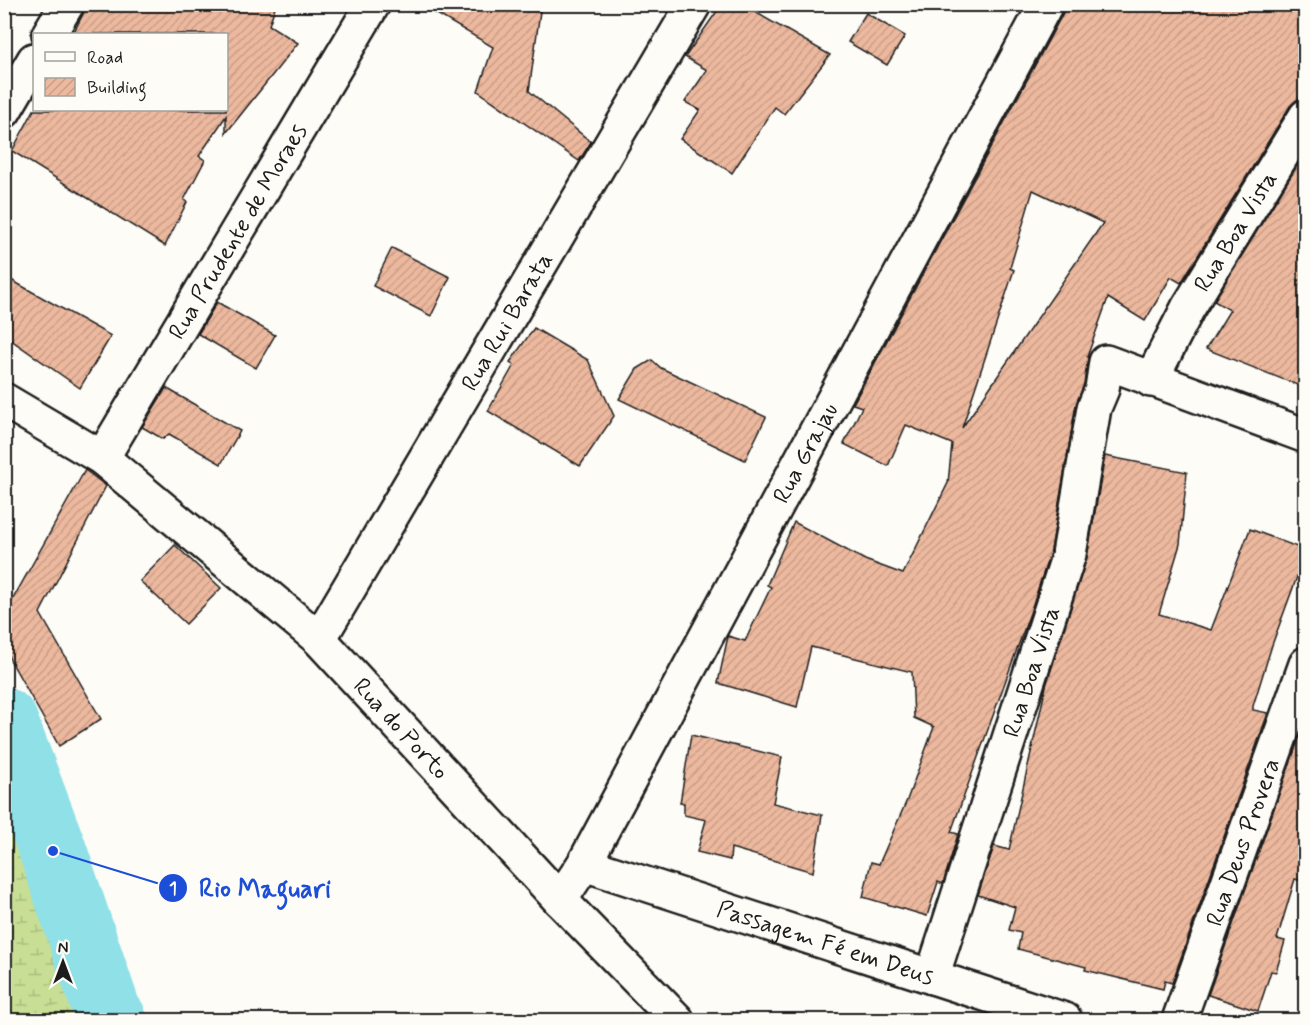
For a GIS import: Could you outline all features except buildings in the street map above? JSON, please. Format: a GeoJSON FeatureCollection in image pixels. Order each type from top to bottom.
{"type":"FeatureCollection","features":[{"type":"Feature","properties":{"kind":"street"},"geometry":{"type":"LineString","coordinates":[[51,33],[67,4]]}},
{"type":"Feature","properties":{"kind":"street","name":"Rua Prudente de Moraes"},"geometry":{"type":"LineString","coordinates":[[102,459],[373,4]]}},
{"type":"Feature","properties":{"kind":"street","name":"Rua Rui Barata"},"geometry":{"type":"LineString","coordinates":[[319,639],[694,4]]}},
{"type":"Feature","properties":{"kind":"street","name":"Rua Grajau"},"geometry":{"type":"LineString","coordinates":[[560,900],[584,864],[1047,4]]}},
{"type":"Feature","properties":{"kind":"street"},"geometry":{"type":"LineString","coordinates":[[4,111],[33,62]]}},
{"type":"Feature","properties":{"kind":"street","name":"Rua Boa Vista"},"geometry":{"type":"LineString","coordinates":[[932,977],[1069,554],[1094,408],[1102,389],[1106,362],[1151,380],[1188,308],[1305,116]]}},
{"type":"Feature","properties":{"kind":"street"},"geometry":{"type":"LineString","coordinates":[[1151,380],[1305,436]]}},
{"type":"Feature","properties":{"kind":"street","name":"Rua do Porto"},"geometry":{"type":"LineString","coordinates":[[4,400],[102,459],[319,639],[560,900],[677,1020]]}},
{"type":"Feature","properties":{"kind":"street","name":"Rua Deus Provera"},"geometry":{"type":"LineString","coordinates":[[1179,1020],[1305,664]]}},
{"type":"Feature","properties":{"kind":"street","name":"Passagem Fé em Deus"},"geometry":{"type":"LineString","coordinates":[[584,864],[1065,1020]]}},
{"type":"Feature","properties":{"kind":"green space"},"geometry":{"type":"Polygon","coordinates":[[[4,742],[56,838],[144,1020],[5,1020],[4,742]]]}},
{"type":"Feature","properties":{"kind":"waterway"},"geometry":{"type":"LineString","coordinates":[[4,722],[53,851],[108,1014],[113,1020]]}},
{"type":"Feature","properties":{"kind":"place","name":"Rio Maguari"},"geometry":{"type":"Point","coordinates":[53,851]}}]}
